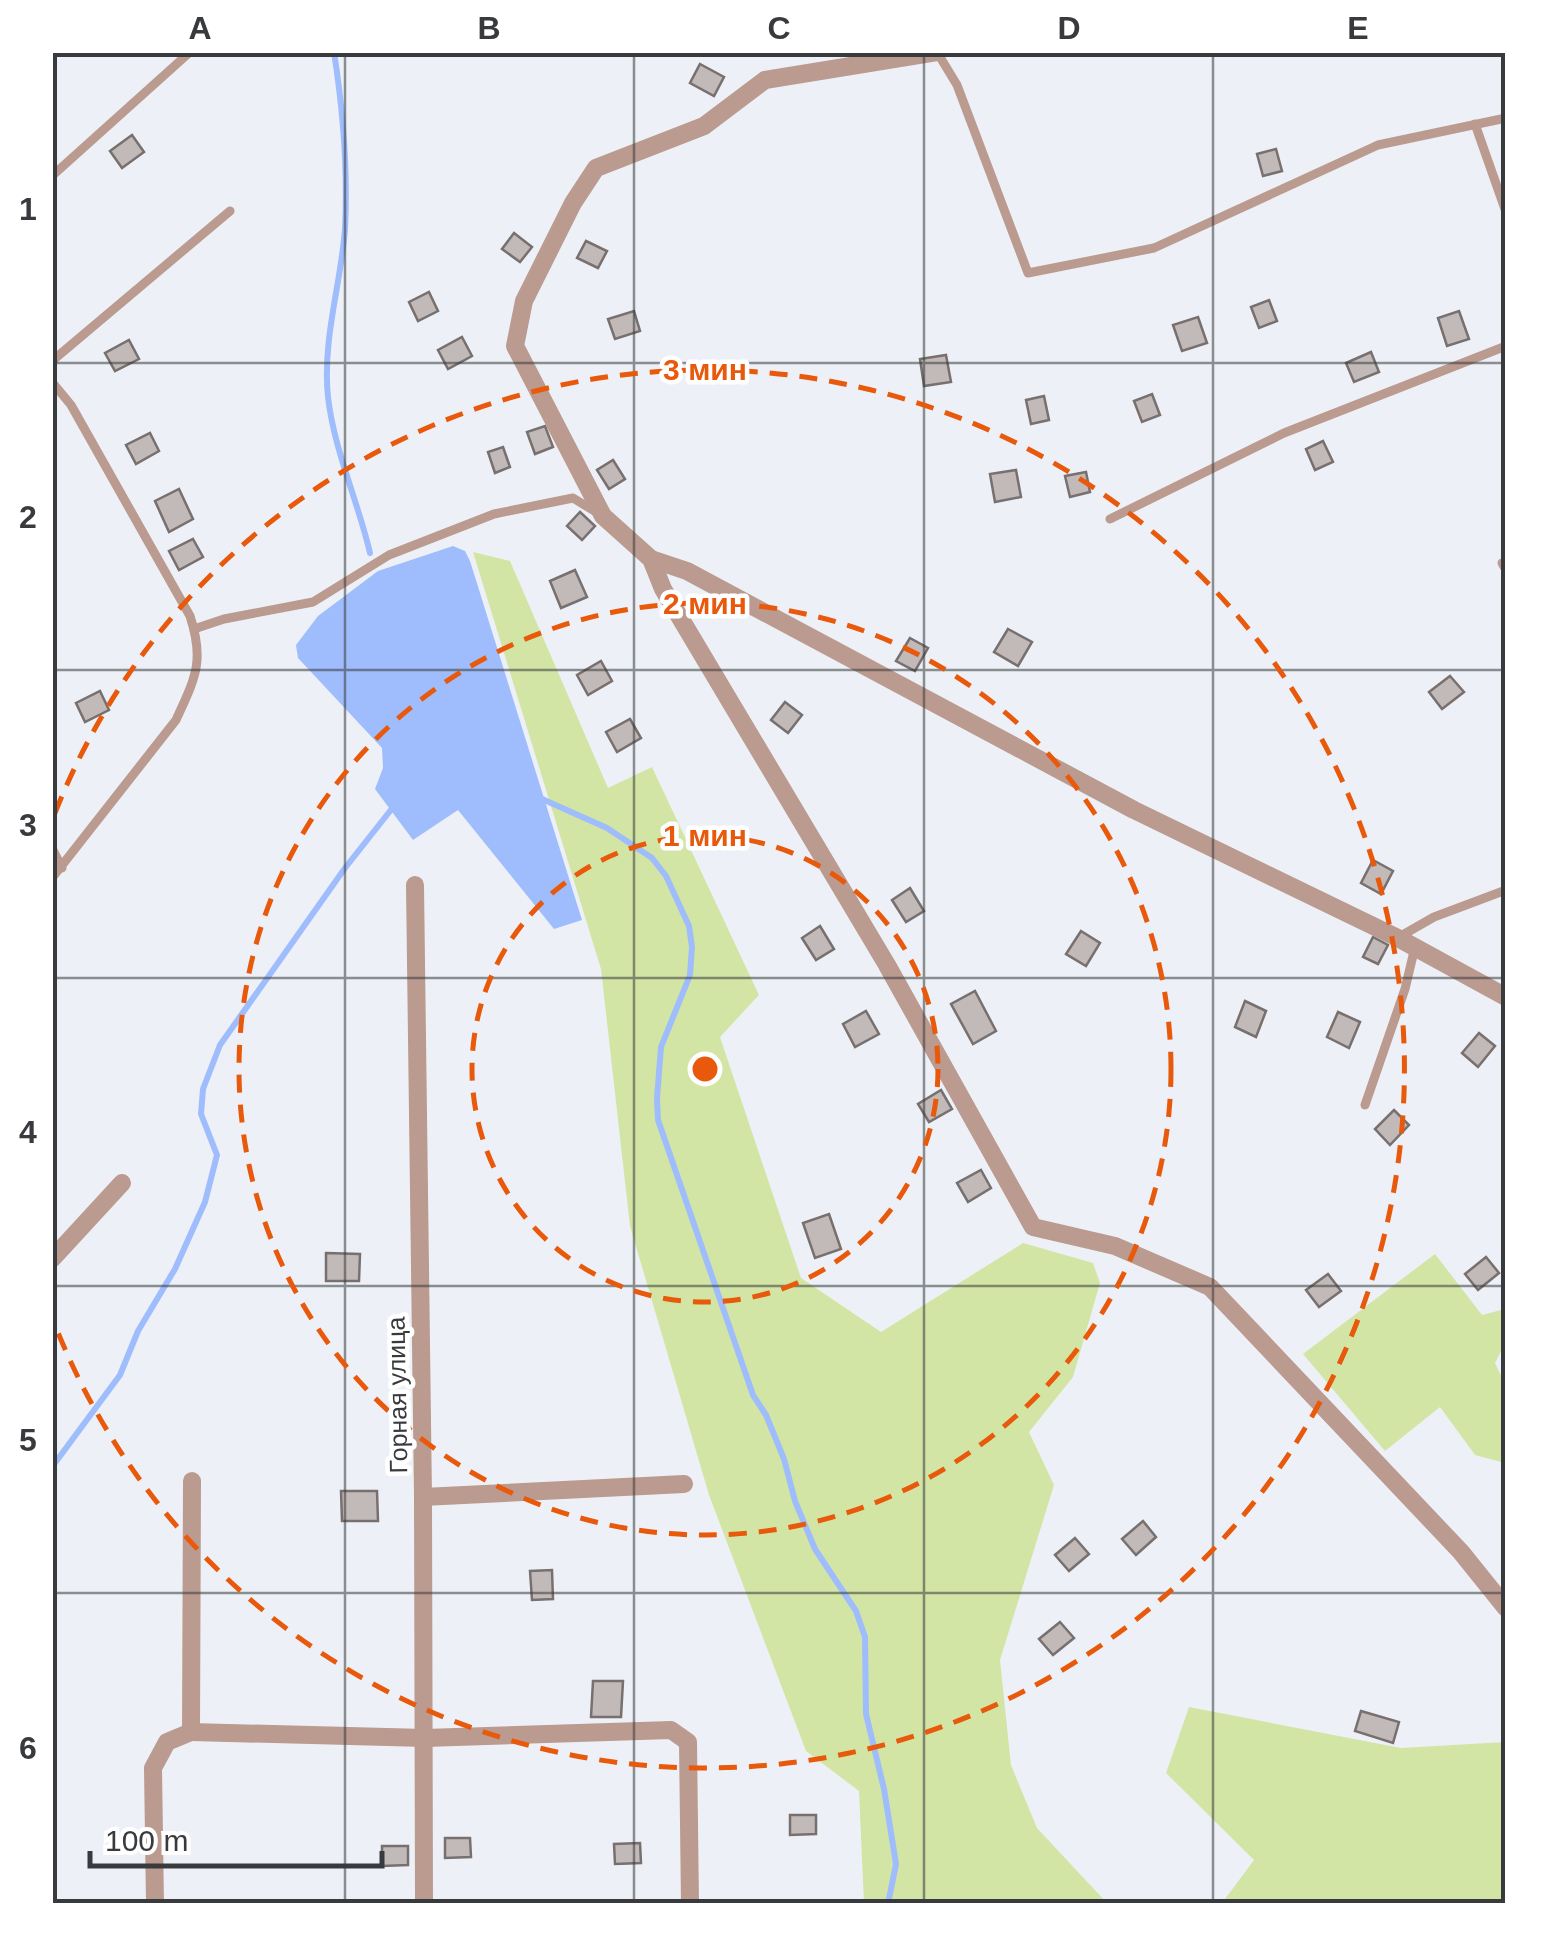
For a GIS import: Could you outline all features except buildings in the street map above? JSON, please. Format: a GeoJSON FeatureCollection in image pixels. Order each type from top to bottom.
{"type":"FeatureCollection","features":[{"type":"Feature","properties":{"kind":"street"},"geometry":{"type":"LineString","coordinates":[[937,53],[765,80],[704,126],[596,168],[572,203],[524,302],[515,346],[603,516],[651,560],[663,588],[887,965],[1033,1228],[1116,1246],[1210,1287],[1460,1552],[1506,1608]]}},
{"type":"Feature","properties":{"kind":"street"},"geometry":{"type":"LineString","coordinates":[[651,560],[687,571],[1134,810],[1406,942],[1506,997]]}},
{"type":"Feature","properties":{"kind":"street","name":"Горная улица"},"geometry":{"type":"LineString","coordinates":[[415,885],[424,1904]]}},
{"type":"Feature","properties":{"kind":"street"},"geometry":{"type":"LineString","coordinates":[[52,1259],[122,1183]]}},
{"type":"Feature","properties":{"kind":"street"},"geometry":{"type":"LineString","coordinates":[[191,1732],[192,1481]]}},
{"type":"Feature","properties":{"kind":"street"},"geometry":{"type":"LineString","coordinates":[[423,1497],[684,1484]]}},
{"type":"Feature","properties":{"kind":"street"},"geometry":{"type":"LineString","coordinates":[[155,1904],[153,1768],[166,1742],[191,1732],[425,1738],[671,1730],[688,1742],[690,1904]]}},
{"type":"Feature","properties":{"kind":"lane"},"geometry":{"type":"LineString","coordinates":[[52,176],[190,52]]}},
{"type":"Feature","properties":{"kind":"lane"},"geometry":{"type":"LineString","coordinates":[[937,53],[958,85],[1028,273],[1154,248],[1378,145],[1506,118]]}},
{"type":"Feature","properties":{"kind":"lane"},"geometry":{"type":"LineString","coordinates":[[1474,124],[1506,212]]}},
{"type":"Feature","properties":{"kind":"lane"},"geometry":{"type":"LineString","coordinates":[[52,361],[230,212]]}},
{"type":"Feature","properties":{"kind":"lane"},"geometry":{"type":"LineString","coordinates":[[1110,519],[1284,433],[1506,346]]}},
{"type":"Feature","properties":{"kind":"lane"},"geometry":{"type":"LineString","coordinates":[[52,382],[71,405],[194,629],[200,654],[176,720],[52,878]]}},
{"type":"Feature","properties":{"kind":"lane"},"geometry":{"type":"LineString","coordinates":[[194,629],[224,619],[313,602],[389,555],[494,514],[573,498],[603,516]]}},
{"type":"Feature","properties":{"kind":"lane"},"geometry":{"type":"LineString","coordinates":[[52,848],[62,868]]}},
{"type":"Feature","properties":{"kind":"lane"},"geometry":{"type":"LineString","coordinates":[[1365,1104],[1405,989],[1406,942],[1434,917],[1506,890]]}},
{"type":"Feature","properties":{"kind":"green space"},"geometry":{"type":"Polygon","coordinates":[[[473,552],[510,561],[608,788],[652,767],[759,995],[720,1037],[801,1278],[881,1332],[1023,1243],[1093,1263],[1100,1283],[1073,1377],[1029,1432],[1054,1485],[1000,1660],[1011,1765],[1037,1828],[1107,1903],[864,1903],[859,1791],[806,1751],[709,1495],[630,1226],[601,969],[473,552]]]}},
{"type":"Feature","properties":{"kind":"green space"},"geometry":{"type":"Polygon","coordinates":[[[1435,1254],[1482,1315],[1505,1309],[1505,1343],[1495,1363],[1505,1384],[1505,1463],[1475,1455],[1440,1407],[1385,1451],[1303,1354],[1435,1254]]]}},
{"type":"Feature","properties":{"kind":"green space"},"geometry":{"type":"Polygon","coordinates":[[[1189,1707],[1401,1748],[1505,1742],[1505,1903],[1222,1903],[1254,1860],[1166,1773],[1189,1707]]]}},
{"type":"Feature","properties":{"kind":"water"},"geometry":{"type":"Polygon","coordinates":[[[453,546],[465,551],[470,561],[582,920],[554,929],[458,810],[413,840],[375,789],[383,768],[382,748],[298,658],[296,645],[318,616],[378,571],[453,546]]]}},
{"type":"Feature","properties":{"kind":"waterway"},"geometry":{"type":"LineString","coordinates":[[334,52],[344,140],[346,207],[328,354],[328,397],[335,436],[370,553]]}},
{"type":"Feature","properties":{"kind":"waterway"},"geometry":{"type":"LineString","coordinates":[[542,799],[607,828],[652,858],[666,876],[689,926],[690,975],[661,1047],[658,1120],[753,1395],[784,1459],[795,1501],[815,1549],[856,1611],[865,1637],[866,1714],[896,1864],[888,1904]]}},
{"type":"Feature","properties":{"kind":"waterway"},"geometry":{"type":"LineString","coordinates":[[52,1467],[120,1375],[138,1331],[175,1269],[205,1202],[217,1155],[201,1114],[203,1089],[220,1045],[345,868],[394,806]]}}]}
